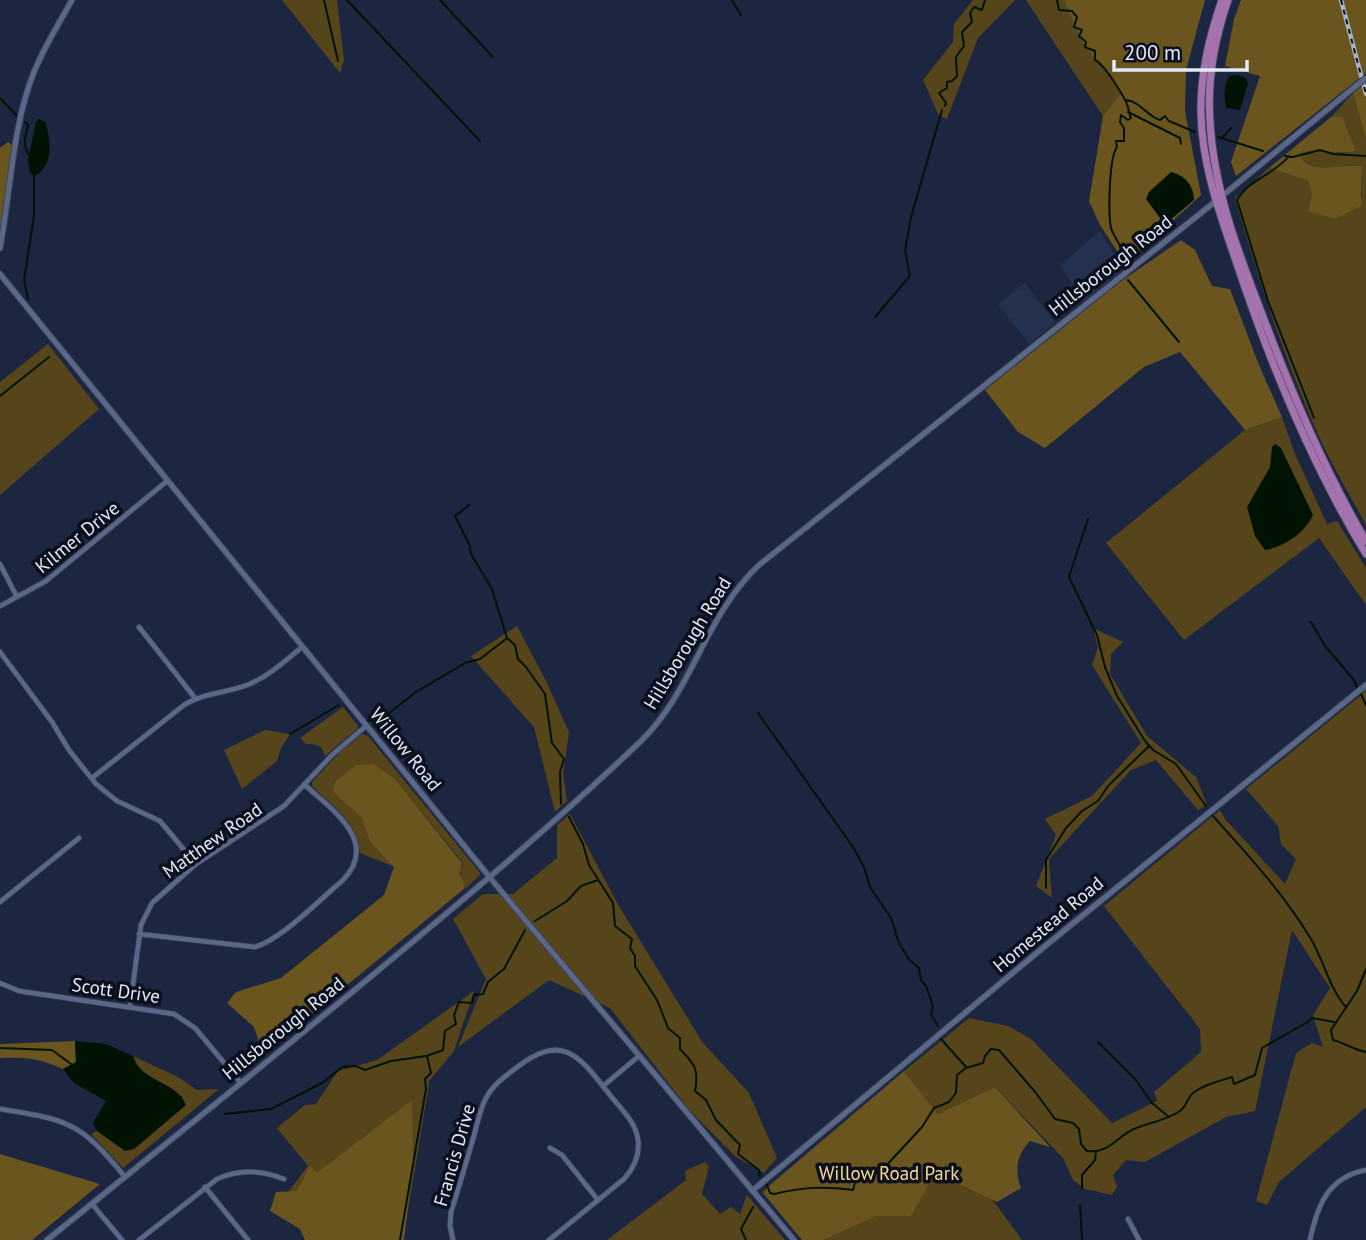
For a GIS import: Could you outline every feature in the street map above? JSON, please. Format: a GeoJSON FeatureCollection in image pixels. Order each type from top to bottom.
{"type":"FeatureCollection","features":[{"type":"Feature","properties":{"kind":"highway"},"geometry":{"type":"LineString","coordinates":[[1222,0],[1206,53],[1201,101],[1203,142],[1278,377],[1328,487],[1366,554]]}},
{"type":"Feature","properties":{"kind":"highway"},"geometry":{"type":"LineString","coordinates":[[1228,0],[1217,36],[1210,96],[1212,146],[1219,199],[1291,388],[1332,479],[1366,541]]}},
{"type":"Feature","properties":{"kind":"street"},"geometry":{"type":"LineString","coordinates":[[0,248],[16,142],[30,83],[72,0]]}},
{"type":"Feature","properties":{"kind":"street","name":"Hillsborough Road"},"geometry":{"type":"LineString","coordinates":[[47,1240],[491,877],[652,729],[675,696],[724,605],[750,574],[1366,78]]}},
{"type":"Feature","properties":{"kind":"street","name":"Willow Road"},"geometry":{"type":"LineString","coordinates":[[0,274],[366,726],[794,1240]]}},
{"type":"Feature","properties":{"kind":"street","name":"Kilmer Drive"},"geometry":{"type":"LineString","coordinates":[[0,607],[38,586],[75,559],[167,481]]}},
{"type":"Feature","properties":{"kind":"street"},"geometry":{"type":"LineString","coordinates":[[0,564],[18,597]]}},
{"type":"Feature","properties":{"kind":"street"},"geometry":{"type":"LineString","coordinates":[[139,627],[195,698]]}},
{"type":"Feature","properties":{"kind":"street"},"geometry":{"type":"LineString","coordinates":[[92,778],[195,698],[247,685],[277,667],[302,647]]}},
{"type":"Feature","properties":{"kind":"street"},"geometry":{"type":"LineString","coordinates":[[0,652],[92,778],[117,801],[160,821],[196,864]]}},
{"type":"Feature","properties":{"kind":"street","name":"Homestead Road"},"geometry":{"type":"LineString","coordinates":[[752,1191],[1039,951],[1366,685]]}},
{"type":"Feature","properties":{"kind":"street","name":"Matthew Road"},"geometry":{"type":"LineString","coordinates":[[130,1006],[139,934],[143,918],[152,903],[196,864],[267,819],[305,785],[332,755],[366,726]]}},
{"type":"Feature","properties":{"kind":"street"},"geometry":{"type":"LineString","coordinates":[[139,934],[255,947],[263,945],[279,935],[342,881],[355,858],[356,844],[352,831],[305,785]]}},
{"type":"Feature","properties":{"kind":"street"},"geometry":{"type":"LineString","coordinates":[[0,902],[79,838]]}},
{"type":"Feature","properties":{"kind":"street","name":"Scott Drive"},"geometry":{"type":"LineString","coordinates":[[0,983],[19,991],[168,1012],[195,1028],[241,1083]]}},
{"type":"Feature","properties":{"kind":"street","name":"Francis Drive"},"geometry":{"type":"LineString","coordinates":[[453,1240],[450,1226],[452,1212],[485,1100],[501,1080],[537,1053],[557,1049],[576,1057],[603,1086],[633,1125],[638,1136],[639,1149],[629,1174],[549,1240]]}},
{"type":"Feature","properties":{"kind":"street"},"geometry":{"type":"LineString","coordinates":[[603,1086],[639,1056]]}},
{"type":"Feature","properties":{"kind":"street"},"geometry":{"type":"LineString","coordinates":[[0,1109],[49,1118],[79,1129],[92,1139],[125,1177]]}},
{"type":"Feature","properties":{"kind":"street"},"geometry":{"type":"LineString","coordinates":[[550,1148],[562,1155],[598,1200]]}},
{"type":"Feature","properties":{"kind":"street"},"geometry":{"type":"LineString","coordinates":[[1310,1240],[1317,1209],[1326,1193],[1344,1177],[1366,1170]]}},
{"type":"Feature","properties":{"kind":"street"},"geometry":{"type":"LineString","coordinates":[[139,1240],[218,1179],[240,1172],[266,1173],[284,1180]]}},
{"type":"Feature","properties":{"kind":"street"},"geometry":{"type":"LineString","coordinates":[[205,1187],[248,1240]]}},
{"type":"Feature","properties":{"kind":"street"},"geometry":{"type":"LineString","coordinates":[[92,1204],[122,1240]]}},
{"type":"Feature","properties":{"kind":"street"},"geometry":{"type":"LineString","coordinates":[[1128,1219],[1139,1240]]}},
{"type":"Feature","properties":{"kind":"shaded area"},"geometry":{"type":"Polygon","coordinates":[[[1229,76],[1246,78],[1248,84],[1240,110],[1226,108],[1225,100],[1229,76]]]}},
{"type":"Feature","properties":{"kind":"shaded area"},"geometry":{"type":"Polygon","coordinates":[[[39,119],[45,122],[49,136],[49,152],[45,165],[35,176],[30,173],[28,160],[36,122],[39,119]]]}},
{"type":"Feature","properties":{"kind":"shaded area"},"geometry":{"type":"Polygon","coordinates":[[[1171,172],[1188,182],[1194,200],[1169,221],[1160,218],[1146,199],[1149,192],[1171,172]]]}},
{"type":"Feature","properties":{"kind":"shaded area"},"geometry":{"type":"Polygon","coordinates":[[[1100,231],[1123,269],[1084,302],[1060,265],[1100,231]]]}},
{"type":"Feature","properties":{"kind":"shaded area"},"geometry":{"type":"Polygon","coordinates":[[[1025,283],[1055,323],[1029,344],[998,304],[1025,283]]]}},
{"type":"Feature","properties":{"kind":"shaded area"},"geometry":{"type":"Polygon","coordinates":[[[1275,444],[1281,448],[1313,515],[1305,528],[1293,538],[1265,550],[1255,536],[1247,507],[1270,467],[1272,447],[1275,444]]]}},
{"type":"Feature","properties":{"kind":"shaded area"},"geometry":{"type":"Polygon","coordinates":[[[75,1041],[106,1044],[133,1056],[143,1071],[175,1091],[186,1105],[134,1149],[125,1151],[97,1131],[93,1123],[106,1101],[74,1083],[63,1069],[76,1062],[75,1041]]]}},
{"type":"Feature","properties":{"kind":"green space"},"geometry":{"type":"Polygon","coordinates":[[[282,0],[337,0],[344,60],[340,73],[282,0]]]}},
{"type":"Feature","properties":{"kind":"green space"},"geometry":{"type":"Polygon","coordinates":[[[973,0],[1015,0],[978,38],[947,119],[939,116],[923,80],[953,42],[954,24],[973,0]]]}},
{"type":"Feature","properties":{"kind":"green space"},"geometry":{"type":"Polygon","coordinates":[[[1026,0],[1064,0],[1081,41],[1121,93],[1103,116],[1026,0]]]}},
{"type":"Feature","properties":{"kind":"green space"},"geometry":{"type":"Polygon","coordinates":[[[1064,0],[1205,0],[1186,70],[1185,111],[1201,195],[1121,268],[1119,254],[1100,225],[1089,201],[1103,116],[1121,93],[1081,41],[1064,0]]]}},
{"type":"Feature","properties":{"kind":"green space"},"geometry":{"type":"Polygon","coordinates":[[[1241,0],[1366,0],[1366,73],[1236,176],[1231,162],[1260,76],[1225,66],[1234,19],[1241,0]]]}},
{"type":"Feature","properties":{"kind":"green space"},"geometry":{"type":"Polygon","coordinates":[[[1366,83],[1366,140],[1353,93],[1366,83]]]}},
{"type":"Feature","properties":{"kind":"green space"},"geometry":{"type":"Polygon","coordinates":[[[1353,93],[1366,140],[1366,525],[1323,445],[1297,385],[1235,198],[1269,168],[1308,181],[1312,194],[1308,210],[1335,219],[1362,197],[1362,166],[1313,166],[1299,156],[1299,152],[1319,148],[1342,154],[1356,151],[1337,116],[1331,117],[1353,93]]]}},
{"type":"Feature","properties":{"kind":"green space"},"geometry":{"type":"Polygon","coordinates":[[[1331,117],[1342,117],[1356,151],[1314,150],[1299,153],[1303,160],[1317,167],[1362,166],[1361,206],[1335,219],[1308,211],[1312,194],[1308,181],[1269,168],[1331,117]]]}},
{"type":"Feature","properties":{"kind":"green space"},"geometry":{"type":"Polygon","coordinates":[[[8,142],[13,146],[0,234],[0,148],[8,142]]]}},
{"type":"Feature","properties":{"kind":"green space"},"geometry":{"type":"Polygon","coordinates":[[[1181,240],[1195,250],[1212,286],[1230,289],[1282,417],[1245,430],[1180,352],[1144,367],[1045,448],[1018,432],[985,390],[1120,282],[1181,240]]]}},
{"type":"Feature","properties":{"kind":"green space"},"geometry":{"type":"Polygon","coordinates":[[[48,344],[99,409],[0,495],[0,382],[48,344]]]}},
{"type":"Feature","properties":{"kind":"green space"},"geometry":{"type":"Polygon","coordinates":[[[1282,417],[1295,454],[1327,524],[1337,521],[1366,568],[1366,605],[1319,538],[1184,640],[1106,543],[1245,430],[1282,417]]]}},
{"type":"Feature","properties":{"kind":"green space"},"geometry":{"type":"Polygon","coordinates":[[[517,626],[569,732],[563,774],[567,801],[555,812],[534,727],[471,656],[517,626]]]}},
{"type":"Feature","properties":{"kind":"green space"},"geometry":{"type":"Polygon","coordinates":[[[1093,628],[1123,642],[1111,654],[1110,674],[1147,736],[1196,777],[1207,805],[1198,810],[1156,760],[1131,770],[1049,859],[1052,898],[1036,886],[1056,835],[1045,819],[1092,796],[1141,743],[1092,665],[1098,647],[1093,628]]]}},
{"type":"Feature","properties":{"kind":"green space"},"geometry":{"type":"Polygon","coordinates":[[[1366,689],[1366,1107],[1279,1182],[1267,1205],[1256,1201],[1296,1053],[1312,1043],[1323,1047],[1313,1015],[1330,988],[1292,930],[1255,1111],[1226,1117],[1145,1162],[1126,1160],[1113,1175],[1117,1187],[1112,1195],[1085,1189],[1073,1180],[1063,1158],[995,1087],[938,1114],[904,1071],[969,1018],[1008,1026],[1031,1039],[1112,1123],[1157,1101],[1154,1092],[1201,1052],[1200,1029],[1104,906],[1220,810],[1225,819],[1285,884],[1296,859],[1281,844],[1278,826],[1246,789],[1366,689]]]}},
{"type":"Feature","properties":{"kind":"green space"},"geometry":{"type":"Polygon","coordinates":[[[343,707],[358,726],[357,729],[325,756],[319,746],[306,744],[300,738],[343,707]]]}},
{"type":"Feature","properties":{"kind":"green space"},"geometry":{"type":"Polygon","coordinates":[[[265,730],[290,734],[277,761],[242,789],[224,750],[265,730]]]}},
{"type":"Feature","properties":{"kind":"green space"},"geometry":{"type":"Polygon","coordinates":[[[362,734],[368,736],[481,874],[466,888],[461,876],[463,863],[396,780],[333,791],[361,817],[370,842],[395,867],[360,853],[349,823],[312,786],[312,782],[339,753],[362,734]]]}},
{"type":"Feature","properties":{"kind":"green space"},"geometry":{"type":"Polygon","coordinates":[[[374,764],[396,780],[462,863],[460,874],[465,888],[245,1069],[260,1045],[254,1027],[227,1003],[236,992],[281,978],[384,895],[394,867],[370,842],[361,817],[333,792],[335,782],[356,765],[374,764]]]}},
{"type":"Feature","properties":{"kind":"green space"},"geometry":{"type":"Polygon","coordinates":[[[570,814],[620,908],[703,1043],[749,1093],[777,1158],[764,1173],[736,1157],[690,1111],[610,1008],[549,980],[458,1047],[486,979],[453,919],[483,894],[513,894],[557,858],[557,825],[570,814]]]}},
{"type":"Feature","properties":{"kind":"green space"},"geometry":{"type":"Polygon","coordinates":[[[474,991],[454,1051],[428,1082],[403,1240],[305,1240],[300,1229],[276,1208],[308,1166],[277,1128],[305,1105],[316,1104],[338,1071],[377,1060],[474,991]]]}},
{"type":"Feature","properties":{"kind":"green space"},"geometry":{"type":"Polygon","coordinates":[[[75,1041],[76,1062],[63,1069],[32,1059],[0,1058],[0,1044],[75,1041]]]}},
{"type":"Feature","properties":{"kind":"green space"},"geometry":{"type":"Polygon","coordinates":[[[133,1056],[178,1077],[197,1090],[219,1089],[123,1168],[91,1134],[97,1131],[125,1150],[183,1097],[139,1070],[133,1056]]]}},
{"type":"Feature","properties":{"kind":"green space","name":"Willow Road Park"},"geometry":{"type":"Polygon","coordinates":[[[904,1071],[938,1114],[995,1087],[1050,1147],[1030,1141],[1018,1163],[1021,1188],[997,1202],[953,1181],[946,1164],[930,1182],[911,1216],[876,1216],[823,1240],[802,1240],[764,1194],[770,1185],[904,1071]]]}},
{"type":"Feature","properties":{"kind":"green space","name":"Willow Road Park"},"geometry":{"type":"Polygon","coordinates":[[[901,1075],[1022,1240],[803,1240],[762,1192],[901,1075]]]}},
{"type":"Feature","properties":{"kind":"green space"},"geometry":{"type":"Polygon","coordinates":[[[412,1100],[413,1161],[404,1240],[305,1240],[300,1229],[270,1211],[276,1192],[297,1191],[310,1166],[317,1173],[412,1100]]]}},
{"type":"Feature","properties":{"kind":"green space"},"geometry":{"type":"Polygon","coordinates":[[[0,1154],[100,1184],[32,1240],[0,1240],[0,1154]]]}},
{"type":"Feature","properties":{"kind":"green space"},"geometry":{"type":"Polygon","coordinates":[[[705,1162],[709,1167],[702,1194],[720,1214],[731,1207],[740,1214],[747,1195],[785,1240],[607,1240],[686,1180],[685,1171],[705,1162]]]}},
{"type":"Feature","properties":{"kind":"waterway"},"geometry":{"type":"LineString","coordinates":[[324,0],[338,61]]}},
{"type":"Feature","properties":{"kind":"waterway"},"geometry":{"type":"LineString","coordinates":[[347,0],[480,141]]}},
{"type":"Feature","properties":{"kind":"waterway"},"geometry":{"type":"LineString","coordinates":[[440,0],[493,57]]}},
{"type":"Feature","properties":{"kind":"waterway"},"geometry":{"type":"LineString","coordinates":[[732,0],[741,15]]}},
{"type":"Feature","properties":{"kind":"waterway"},"geometry":{"type":"LineString","coordinates":[[945,106],[946,103],[939,93],[947,88],[947,82],[957,76],[956,57],[964,46],[962,32],[972,22],[970,13],[974,7],[982,10],[985,0]]}},
{"type":"Feature","properties":{"kind":"waterway"},"geometry":{"type":"LineString","coordinates":[[1057,0],[1059,10],[1072,11],[1077,17],[1074,27],[1082,30],[1079,36],[1086,42],[1085,47],[1095,51],[1095,60],[1119,89],[1131,118],[1128,120],[1121,115],[1124,141],[1116,141],[1109,199],[1111,228],[1127,257]]}},
{"type":"Feature","properties":{"kind":"waterway"},"geometry":{"type":"LineString","coordinates":[[0,98],[18,117]]}},
{"type":"Feature","properties":{"kind":"waterway"},"geometry":{"type":"LineString","coordinates":[[1125,100],[1135,103],[1155,118],[1160,120],[1165,116],[1169,121],[1195,132]]}},
{"type":"Feature","properties":{"kind":"waterway"},"geometry":{"type":"LineString","coordinates":[[875,317],[910,276],[905,250],[911,217],[942,110]]}},
{"type":"Feature","properties":{"kind":"waterway"},"geometry":{"type":"LineString","coordinates":[[1128,112],[1180,138],[1181,144]]}},
{"type":"Feature","properties":{"kind":"waterway"},"geometry":{"type":"LineString","coordinates":[[25,122],[28,125],[25,145],[30,157]]}},
{"type":"Feature","properties":{"kind":"waterway"},"geometry":{"type":"LineString","coordinates":[[1223,137],[1231,128]]}},
{"type":"Feature","properties":{"kind":"waterway"},"geometry":{"type":"LineString","coordinates":[[1218,137],[1263,151]]}},
{"type":"Feature","properties":{"kind":"waterway"},"geometry":{"type":"LineString","coordinates":[[1285,156],[1293,157],[1320,150],[1333,154],[1366,156]]}},
{"type":"Feature","properties":{"kind":"waterway"},"geometry":{"type":"LineString","coordinates":[[1289,156],[1277,168],[1248,187],[1237,200],[1268,301],[1314,418]]}},
{"type":"Feature","properties":{"kind":"waterway"},"geometry":{"type":"LineString","coordinates":[[28,299],[24,280],[34,216],[34,176]]}},
{"type":"Feature","properties":{"kind":"waterway"},"geometry":{"type":"LineString","coordinates":[[1128,280],[1179,342]]}},
{"type":"Feature","properties":{"kind":"waterway"},"geometry":{"type":"LineString","coordinates":[[0,396],[49,357]]}},
{"type":"Feature","properties":{"kind":"waterway"},"geometry":{"type":"LineString","coordinates":[[469,505],[455,516],[470,546],[471,554],[492,589],[507,638],[515,645],[518,659],[545,694],[552,743],[564,759],[560,772],[561,804]]}},
{"type":"Feature","properties":{"kind":"waterway"},"geometry":{"type":"LineString","coordinates":[[1088,519],[1069,577],[1097,635],[1105,667],[1117,696],[1145,741],[1153,750],[1176,764],[1206,806]]}},
{"type":"Feature","properties":{"kind":"waterway"},"geometry":{"type":"LineString","coordinates":[[1311,622],[1325,646],[1357,687]]}},
{"type":"Feature","properties":{"kind":"waterway"},"geometry":{"type":"LineString","coordinates":[[367,721],[384,717],[416,692],[465,663],[480,659],[506,639]]}},
{"type":"Feature","properties":{"kind":"waterway"},"geometry":{"type":"LineString","coordinates":[[1361,694],[1366,705]]}},
{"type":"Feature","properties":{"kind":"waterway"},"geometry":{"type":"LineString","coordinates":[[290,734],[339,705]]}},
{"type":"Feature","properties":{"kind":"waterway"},"geometry":{"type":"LineString","coordinates":[[758,713],[853,847],[864,867],[870,887],[891,918],[899,943],[909,959],[919,968],[921,980],[933,1006],[931,1014],[938,1026]]}},
{"type":"Feature","properties":{"kind":"waterway"},"geometry":{"type":"LineString","coordinates":[[1046,888],[1046,860],[1066,828],[1082,811],[1098,801],[1108,786],[1149,746]]}},
{"type":"Feature","properties":{"kind":"waterway"},"geometry":{"type":"LineString","coordinates":[[1213,816],[1289,906],[1316,947],[1335,991],[1345,1006]]}},
{"type":"Feature","properties":{"kind":"waterway"},"geometry":{"type":"LineString","coordinates":[[569,817],[583,844],[589,865],[613,903],[615,926],[632,939],[630,948],[635,956],[635,966],[657,1000],[668,1028],[680,1038],[680,1049],[695,1068],[695,1091],[706,1100],[716,1120],[740,1145],[738,1154],[759,1170],[760,1177]]}},
{"type":"Feature","properties":{"kind":"waterway"},"geometry":{"type":"LineString","coordinates":[[535,921],[567,901],[581,886],[598,880]]}},
{"type":"Feature","properties":{"kind":"waterway"},"geometry":{"type":"LineString","coordinates":[[400,1240],[426,1089],[425,1079],[431,1073],[427,1056],[443,1050],[445,1031],[456,1024],[454,1015],[459,1002],[472,1003],[474,995],[483,994],[488,982],[504,969],[525,930]]}},
{"type":"Feature","properties":{"kind":"waterway"},"geometry":{"type":"LineString","coordinates":[[1366,969],[1357,991],[1331,1030],[1333,1040],[1366,1052]]}},
{"type":"Feature","properties":{"kind":"waterway"},"geometry":{"type":"LineString","coordinates":[[767,1185],[770,1193],[774,1194],[814,1188],[853,1190],[856,1179],[875,1174],[884,1168],[922,1127],[934,1108],[949,1102],[956,1093],[957,1075],[966,1068],[983,1063],[991,1049],[999,1050],[1055,1119],[1073,1123],[1079,1129],[1081,1144],[1087,1151],[1095,1151],[1107,1147],[1134,1129],[1174,1114],[1201,1088],[1232,1077],[1234,1084],[1255,1075],[1262,1048],[1312,1018],[1334,1022]]}},
{"type":"Feature","properties":{"kind":"waterway"},"geometry":{"type":"LineString","coordinates":[[941,1039],[966,1067]]}},
{"type":"Feature","properties":{"kind":"waterway"},"geometry":{"type":"LineString","coordinates":[[1098,1042],[1135,1079],[1152,1103],[1169,1117]]}},
{"type":"Feature","properties":{"kind":"waterway"},"geometry":{"type":"LineString","coordinates":[[0,1048],[52,1050],[71,1064]]}},
{"type":"Feature","properties":{"kind":"waterway"},"geometry":{"type":"LineString","coordinates":[[225,1114],[271,1109],[324,1082],[342,1067],[356,1066],[365,1070],[391,1061],[426,1056]]}},
{"type":"Feature","properties":{"kind":"waterway"},"geometry":{"type":"LineString","coordinates":[[1082,1188],[1082,1175],[1095,1160],[1096,1152]]}},
{"type":"Feature","properties":{"kind":"waterway"},"geometry":{"type":"LineString","coordinates":[[1080,1205],[1082,1240]]}},
{"type":"Feature","properties":{"kind":"waterway"},"geometry":{"type":"LineString","coordinates":[[746,1240],[741,1229],[753,1207]]}},
{"type":"Feature","properties":{"kind":"railway"},"geometry":{"type":"LineString","coordinates":[[1341,0],[1366,94]]}}]}
